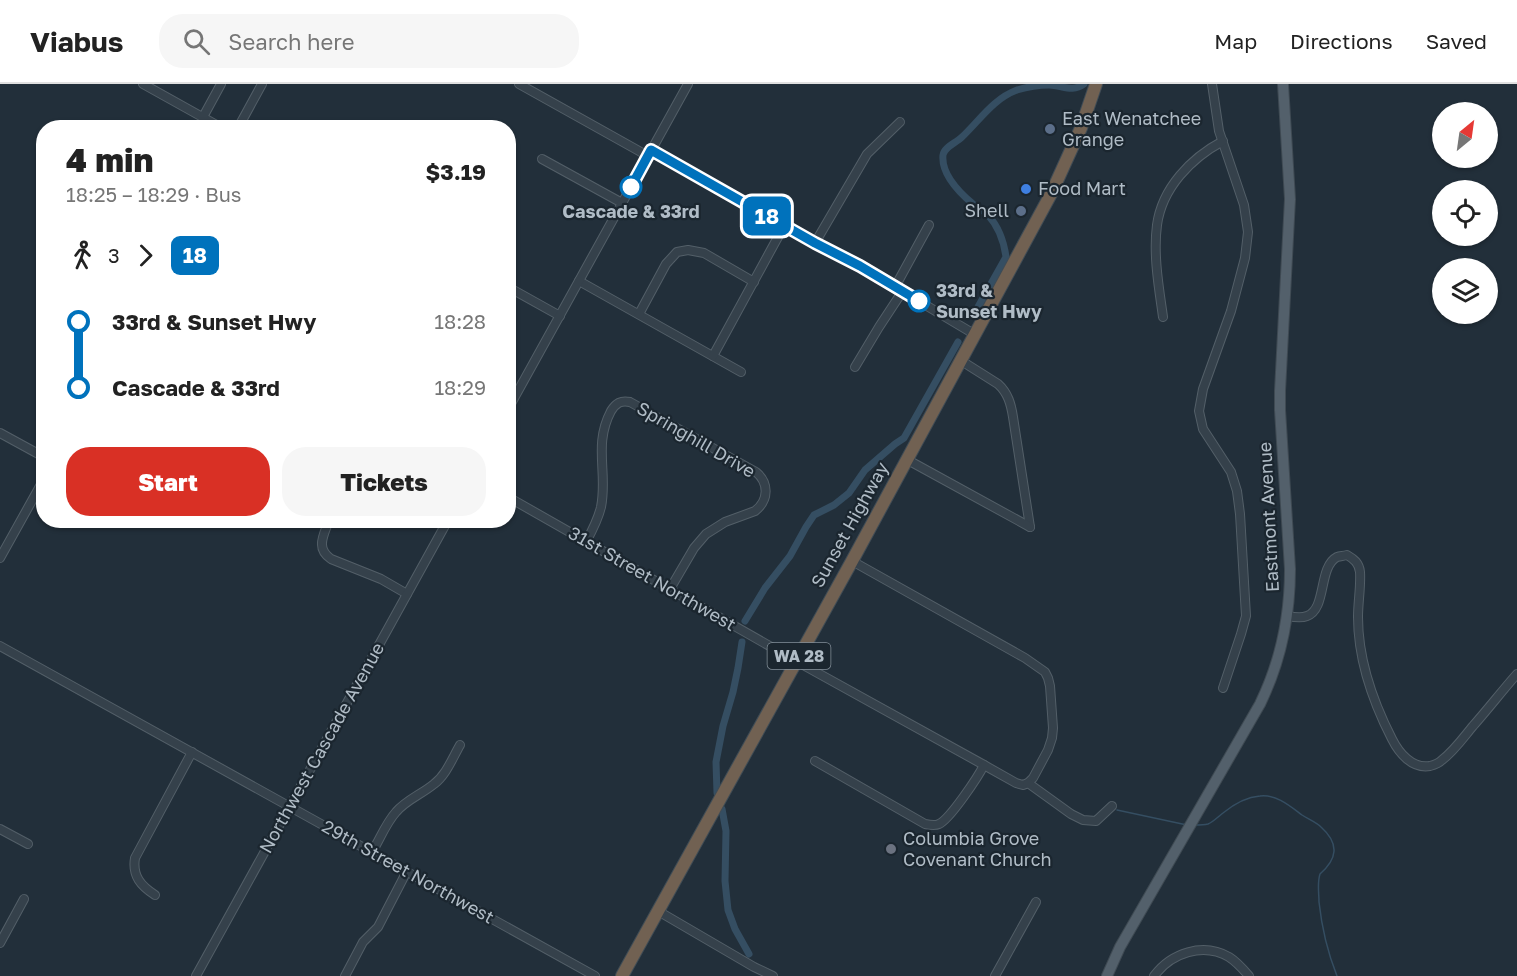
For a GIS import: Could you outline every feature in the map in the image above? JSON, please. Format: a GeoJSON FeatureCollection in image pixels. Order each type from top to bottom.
{"type":"FeatureCollection","features":[{"type":"Feature","properties":{"kind":"highway","name":"Sunset Highway"},"geometry":{"type":"LineString","coordinates":[[622,976],[1052,194],[1081,128],[1096,84]]}},
{"type":"Feature","properties":{"kind":"main road","name":"Eastmont Avenue"},"geometry":{"type":"LineString","coordinates":[[1107,976],[1120,947],[1266,691],[1281,652],[1288,616],[1290,569],[1280,410],[1290,199],[1283,84]]}},
{"type":"Feature","properties":{"kind":"street"},"geometry":{"type":"LineString","coordinates":[[143,84],[208,120]]}},
{"type":"Feature","properties":{"kind":"street"},"geometry":{"type":"LineString","coordinates":[[203,117],[221,84]]}},
{"type":"Feature","properties":{"kind":"street"},"geometry":{"type":"LineString","coordinates":[[242,120],[262,84]]}},
{"type":"Feature","properties":{"kind":"street"},"geometry":{"type":"LineString","coordinates":[[519,84],[860,266],[974,334]]}},
{"type":"Feature","properties":{"kind":"street"},"geometry":{"type":"LineString","coordinates":[[516,395],[688,84]]}},
{"type":"Feature","properties":{"kind":"street"},"geometry":{"type":"LineString","coordinates":[[1212,84],[1220,131],[1244,205],[1248,232],[1245,258],[1231,311],[1203,389],[1199,411],[1203,429],[1231,472],[1237,491],[1240,514],[1246,616],[1224,688]]}},
{"type":"Feature","properties":{"kind":"street"},"geometry":{"type":"LineString","coordinates":[[815,243],[867,154],[900,122]]}},
{"type":"Feature","properties":{"kind":"street"},"geometry":{"type":"LineString","coordinates":[[1163,317],[1158,285],[1156,243],[1157,224],[1163,203],[1190,163],[1223,141]]}},
{"type":"Feature","properties":{"kind":"street"},"geometry":{"type":"LineString","coordinates":[[542,159],[622,203]]}},
{"type":"Feature","properties":{"kind":"street"},"geometry":{"type":"LineString","coordinates":[[855,367],[899,289],[929,225]]}},
{"type":"Feature","properties":{"kind":"street"},"geometry":{"type":"LineString","coordinates":[[713,357],[784,226]]}},
{"type":"Feature","properties":{"kind":"street"},"geometry":{"type":"LineString","coordinates":[[639,314],[666,264],[677,252],[697,251],[754,282]]}},
{"type":"Feature","properties":{"kind":"street"},"geometry":{"type":"LineString","coordinates":[[579,281],[741,372]]}},
{"type":"Feature","properties":{"kind":"street"},"geometry":{"type":"LineString","coordinates":[[516,291],[560,316]]}},
{"type":"Feature","properties":{"kind":"street"},"geometry":{"type":"LineString","coordinates":[[906,459],[1030,526],[1009,400],[1003,388],[960,360]]}},
{"type":"Feature","properties":{"kind":"street","name":"Springhill Drive"},"geometry":{"type":"LineString","coordinates":[[586,542],[598,519],[601,507],[603,429],[616,404],[630,402],[756,472],[762,478],[765,487],[765,498],[759,508],[715,527],[698,542],[670,590]]}},
{"type":"Feature","properties":{"kind":"street"},"geometry":{"type":"LineString","coordinates":[[0,433],[36,453]]}},
{"type":"Feature","properties":{"kind":"street"},"geometry":{"type":"LineString","coordinates":[[0,558],[36,493]]}},
{"type":"Feature","properties":{"kind":"street","name":"31st Street Northwest"},"geometry":{"type":"LineString","coordinates":[[516,502],[796,662],[1016,783],[1028,783],[1071,814],[1083,820],[1096,821],[1112,806]]}},
{"type":"Feature","properties":{"kind":"street"},"geometry":{"type":"LineString","coordinates":[[327,528],[321,546],[325,555],[381,579],[407,594]]}},
{"type":"Feature","properties":{"kind":"street","name":"Northwest Cascade Avenue"},"geometry":{"type":"LineString","coordinates":[[196,976],[444,528]]}},
{"type":"Feature","properties":{"kind":"street"},"geometry":{"type":"LineString","coordinates":[[1288,616],[1305,617],[1314,612],[1328,566],[1336,558],[1347,555],[1356,560],[1360,571],[1358,619],[1365,670],[1377,707],[1393,741],[1407,760],[1417,765],[1428,766],[1441,762],[1517,674]]}},
{"type":"Feature","properties":{"kind":"street"},"geometry":{"type":"LineString","coordinates":[[852,561],[1026,658],[1045,672],[1050,686],[1052,738],[1048,750],[1028,783]]}},
{"type":"Feature","properties":{"kind":"street","name":"29th Street Northwest"},"geometry":{"type":"LineString","coordinates":[[0,646],[595,976]]}},
{"type":"Feature","properties":{"kind":"street"},"geometry":{"type":"LineString","coordinates":[[372,852],[396,811],[439,780],[460,745]]}},
{"type":"Feature","properties":{"kind":"street"},"geometry":{"type":"LineString","coordinates":[[155,895],[146,890],[135,876],[135,858],[192,752]]}},
{"type":"Feature","properties":{"kind":"street"},"geometry":{"type":"LineString","coordinates":[[815,761],[931,826],[938,825],[947,818],[984,765]]}},
{"type":"Feature","properties":{"kind":"street"},"geometry":{"type":"LineString","coordinates":[[0,829],[28,844]]}},
{"type":"Feature","properties":{"kind":"street"},"geometry":{"type":"LineString","coordinates":[[345,976],[363,942],[378,927],[407,871]]}},
{"type":"Feature","properties":{"kind":"street"},"geometry":{"type":"LineString","coordinates":[[0,943],[24,899]]}},
{"type":"Feature","properties":{"kind":"street"},"geometry":{"type":"LineString","coordinates":[[995,976],[1036,902]]}},
{"type":"Feature","properties":{"kind":"street"},"geometry":{"type":"LineString","coordinates":[[658,911],[772,976]]}},
{"type":"Feature","properties":{"kind":"street"},"geometry":{"type":"LineString","coordinates":[[1154,976],[1164,964],[1176,956],[1199,950],[1222,953],[1239,964],[1249,976]]}},
{"type":"Feature","properties":{"kind":"waterway"},"geometry":{"type":"LineString","coordinates":[[974,314],[1006,257],[1005,251],[992,219],[973,204],[948,176],[943,162],[944,152],[994,104],[1008,94],[1037,86],[1054,85],[1075,88],[1084,84]]}},
{"type":"Feature","properties":{"kind":"waterway"},"geometry":{"type":"LineString","coordinates":[[745,621],[765,588],[790,556],[814,515],[834,505],[849,493],[865,470],[904,438],[958,342]]}},
{"type":"Feature","properties":{"kind":"waterway"},"geometry":{"type":"LineString","coordinates":[[717,793],[716,762],[742,642]]}},
{"type":"Feature","properties":{"kind":"waterway"},"geometry":{"type":"LineString","coordinates":[[1194,825],[1210,823],[1245,799],[1266,796],[1288,805],[1327,833],[1334,845],[1334,851],[1330,863],[1320,874],[1319,902],[1325,940],[1337,976]]}},
{"type":"Feature","properties":{"kind":"waterway"},"geometry":{"type":"LineString","coordinates":[[722,809],[726,831],[725,881],[728,910],[735,929],[749,954]]}},
{"type":"Feature","properties":{"kind":"waterway"},"geometry":{"type":"LineString","coordinates":[[1117,810],[1187,825]]}},
{"type":"Feature","properties":{"kind":"bus line","name":"18"},"geometry":{"type":"LineString","coordinates":[[631,187],[651,150],[919,301]]}},
{"type":"Feature","properties":{"kind":"place","name":"East Wenatchee Grange"},"geometry":{"type":"Point","coordinates":[1050,129]}},
{"type":"Feature","properties":{"kind":"place","name":"Cascade & 33rd"},"geometry":{"type":"Point","coordinates":[631,187]}},
{"type":"Feature","properties":{"kind":"place","name":"Food Mart"},"geometry":{"type":"Point","coordinates":[1026,189]}},
{"type":"Feature","properties":{"kind":"place","name":"Shell"},"geometry":{"type":"Point","coordinates":[1021,211]}},
{"type":"Feature","properties":{"kind":"place","name":"33rd & Sunset Hwy"},"geometry":{"type":"Point","coordinates":[919,301]}},
{"type":"Feature","properties":{"kind":"place","name":"Columbia Grove Covenant Church"},"geometry":{"type":"Point","coordinates":[891,849]}}]}
